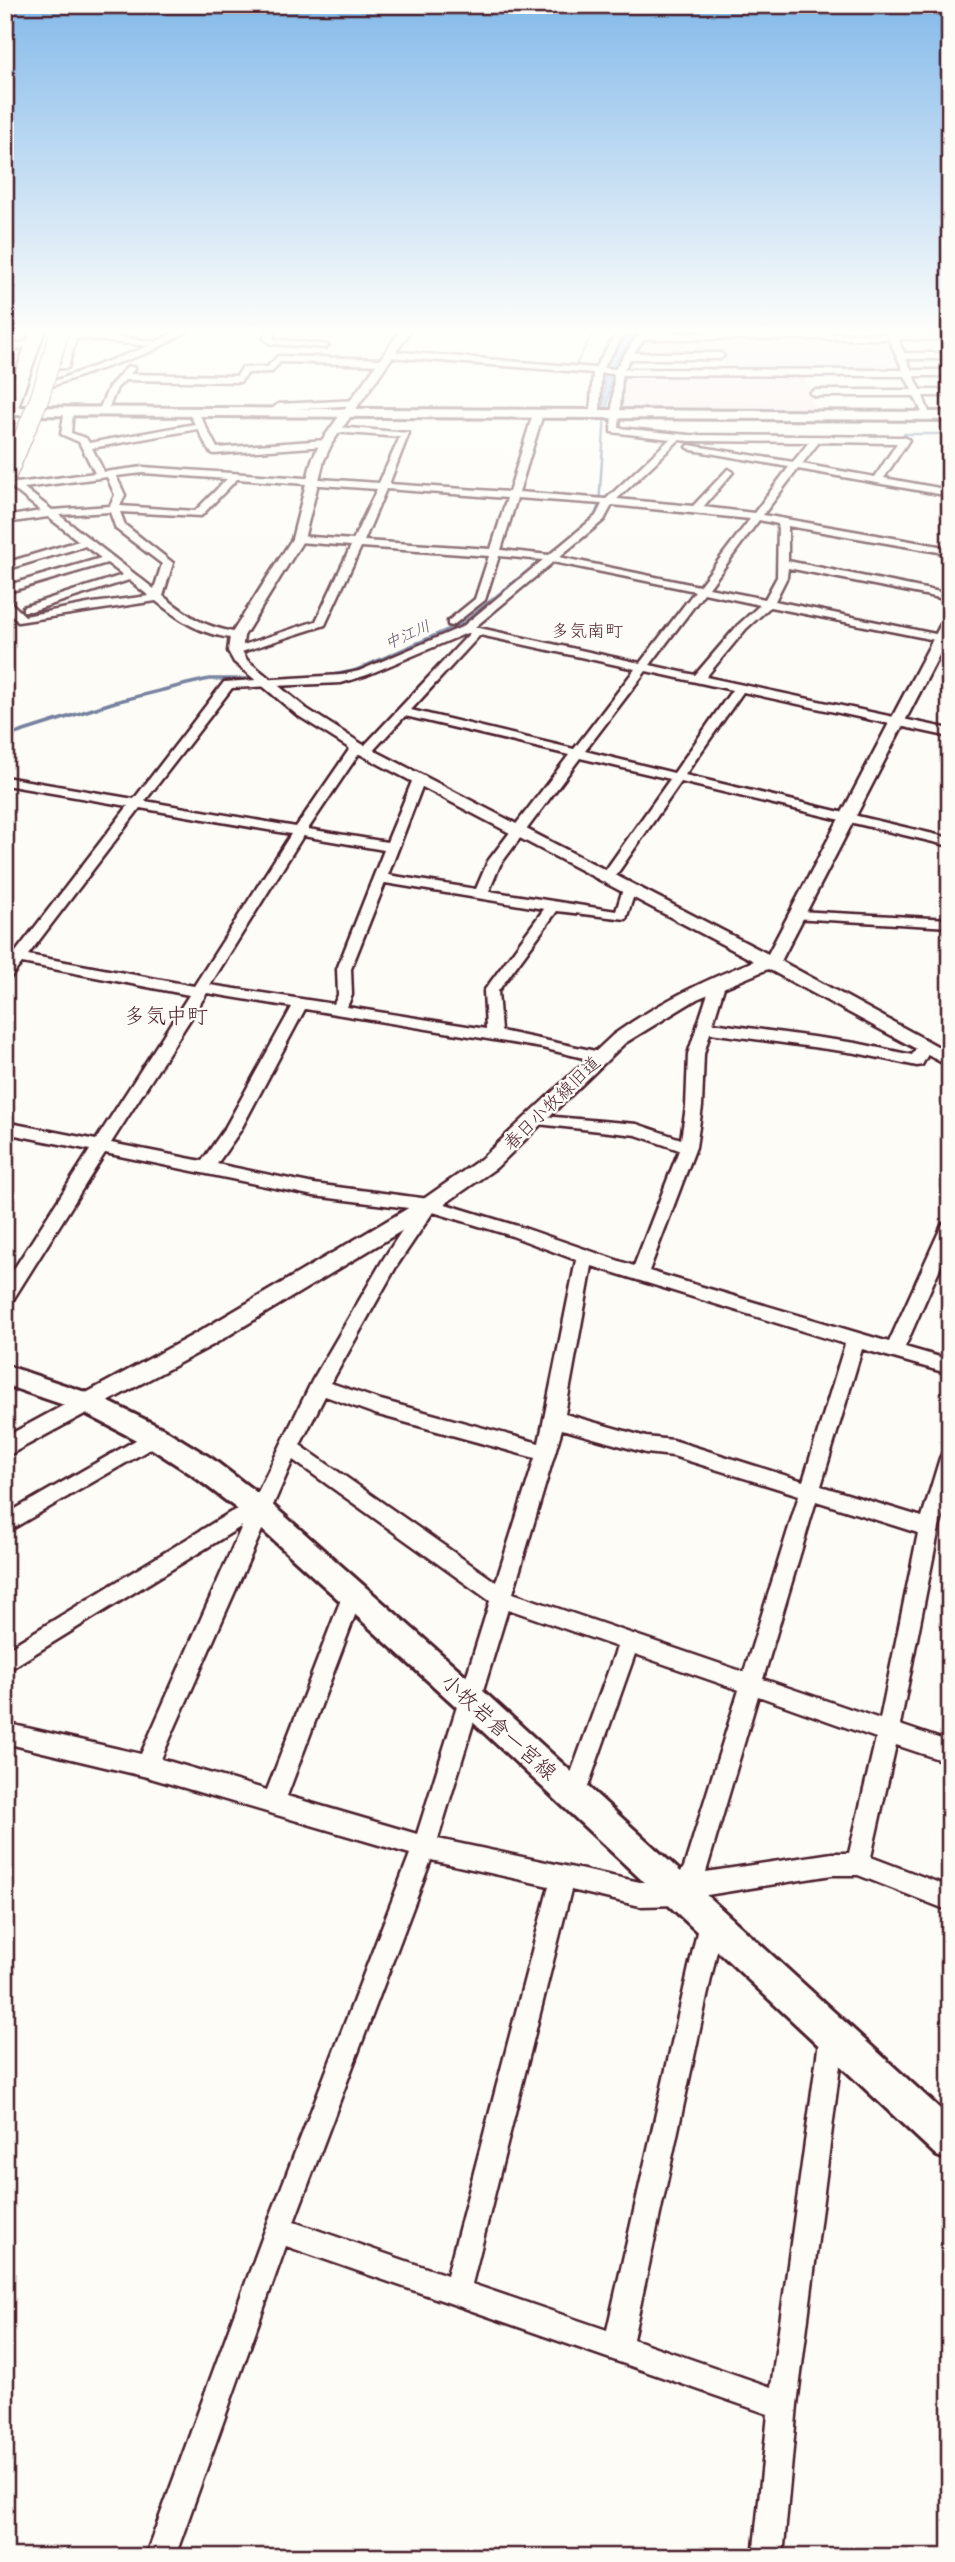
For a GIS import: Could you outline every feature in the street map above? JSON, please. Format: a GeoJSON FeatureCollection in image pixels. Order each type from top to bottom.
{"type":"FeatureCollection","features":[{"type":"Feature","properties":{"kind":"highway"},"geometry":{"type":"LineString","coordinates":[[9,485],[21,450]]}},
{"type":"Feature","properties":{"kind":"highway"},"geometry":{"type":"LineString","coordinates":[[9,485],[24,450]]}},
{"type":"Feature","properties":{"kind":"main road","name":"小牧岩倉一宮線"},"geometry":{"type":"LineString","coordinates":[[5,1375],[88,1403],[155,1437],[201,1466],[259,1510],[471,1700],[950,2143]]}},
{"type":"Feature","properties":{"kind":"street"},"geometry":{"type":"LineString","coordinates":[[88,450],[120,495],[114,508],[120,527],[138,537],[150,551],[168,563],[156,597]]}},
{"type":"Feature","properties":{"kind":"street"},"geometry":{"type":"LineString","coordinates":[[213,450],[234,450]]}},
{"type":"Feature","properties":{"kind":"street"},"geometry":{"type":"LineString","coordinates":[[323,450],[298,539],[237,636],[235,651],[241,662],[302,712],[362,749],[769,962],[950,1061]]}},
{"type":"Feature","properties":{"kind":"street"},"geometry":{"type":"LineString","coordinates":[[235,651],[321,623],[400,450]]}},
{"type":"Feature","properties":{"kind":"street"},"geometry":{"type":"LineString","coordinates":[[452,624],[480,600],[527,450]]}},
{"type":"Feature","properties":{"kind":"street"},"geometry":{"type":"LineString","coordinates":[[5,1298],[299,832],[362,749],[403,712],[472,630],[600,518],[608,502],[664,450]]}},
{"type":"Feature","properties":{"kind":"street"},"geometry":{"type":"LineString","coordinates":[[719,450],[950,493]]}},
{"type":"Feature","properties":{"kind":"street"},"geometry":{"type":"LineString","coordinates":[[481,894],[493,864],[809,450]]}},
{"type":"Feature","properties":{"kind":"street"},"geometry":{"type":"LineString","coordinates":[[878,480],[898,450]]}},
{"type":"Feature","properties":{"kind":"street"},"geometry":{"type":"LineString","coordinates":[[9,485],[143,470],[588,500],[697,508],[950,551]]}},
{"type":"Feature","properties":{"kind":"street"},"geometry":{"type":"LineString","coordinates":[[697,508],[728,472]]}},
{"type":"Feature","properties":{"kind":"street"},"geometry":{"type":"LineString","coordinates":[[5,520],[49,512],[114,508],[197,514],[234,477]]}},
{"type":"Feature","properties":{"kind":"street"},"geometry":{"type":"LineString","coordinates":[[9,485],[49,512],[156,597],[200,628],[237,636]]}},
{"type":"Feature","properties":{"kind":"street"},"geometry":{"type":"LineString","coordinates":[[698,680],[742,627],[768,603],[782,577],[783,522]]}},
{"type":"Feature","properties":{"kind":"street"},"geometry":{"type":"LineString","coordinates":[[298,539],[538,556],[945,639]]}},
{"type":"Feature","properties":{"kind":"street"},"geometry":{"type":"LineString","coordinates":[[5,567],[86,542]]}},
{"type":"Feature","properties":{"kind":"street"},"geometry":{"type":"LineString","coordinates":[[5,590],[109,559]]}},
{"type":"Feature","properties":{"kind":"street"},"geometry":{"type":"LineString","coordinates":[[781,563],[950,597]]}},
{"type":"Feature","properties":{"kind":"street"},"geometry":{"type":"LineString","coordinates":[[17,612],[131,576]]}},
{"type":"Feature","properties":{"kind":"street"},"geometry":{"type":"LineString","coordinates":[[5,600],[22,620],[156,597]]}},
{"type":"Feature","properties":{"kind":"street"},"geometry":{"type":"LineString","coordinates":[[769,962],[776,956],[896,723],[945,639],[950,620]]}},
{"type":"Feature","properties":{"kind":"street"},"geometry":{"type":"LineString","coordinates":[[5,975],[12,956],[137,803],[228,685],[261,679],[317,682],[352,676],[472,630],[950,733]]}},
{"type":"Feature","properties":{"kind":"street"},"geometry":{"type":"LineString","coordinates":[[607,878],[738,689]]}},
{"type":"Feature","properties":{"kind":"street"},"geometry":{"type":"LineString","coordinates":[[403,712],[950,842]]}},
{"type":"Feature","properties":{"kind":"street"},"geometry":{"type":"LineString","coordinates":[[339,1009],[345,995],[344,970],[419,779]]}},
{"type":"Feature","properties":{"kind":"street"},"geometry":{"type":"LineString","coordinates":[[5,781],[392,847]]}},
{"type":"Feature","properties":{"kind":"street"},"geometry":{"type":"LineString","coordinates":[[380,878],[621,916],[629,889]]}},
{"type":"Feature","properties":{"kind":"street"},"geometry":{"type":"LineString","coordinates":[[494,1037],[491,991],[553,906]]}},
{"type":"Feature","properties":{"kind":"street"},"geometry":{"type":"LineString","coordinates":[[797,915],[950,923]]}},
{"type":"Feature","properties":{"kind":"street"},"geometry":{"type":"LineString","coordinates":[[12,956],[201,990],[302,1002],[494,1037],[542,1043],[600,1057]]}},
{"type":"Feature","properties":{"kind":"street","name":"春日小牧線旧道"},"geometry":{"type":"LineString","coordinates":[[5,1448],[204,1340],[429,1205],[489,1163],[619,1039],[652,1016],[769,962]]}},
{"type":"Feature","properties":{"kind":"street"},"geometry":{"type":"LineString","coordinates":[[640,1273],[688,1147],[694,1107],[696,1054],[718,984]]}},
{"type":"Feature","properties":{"kind":"street"},"geometry":{"type":"LineString","coordinates":[[205,1169],[232,1131],[302,1002]]}},
{"type":"Feature","properties":{"kind":"street"},"geometry":{"type":"LineString","coordinates":[[705,1027],[856,1048],[917,1061],[924,1047]]}},
{"type":"Feature","properties":{"kind":"street"},"geometry":{"type":"LineString","coordinates":[[537,1119],[636,1130],[688,1147]]}},
{"type":"Feature","properties":{"kind":"street"},"geometry":{"type":"LineString","coordinates":[[5,1127],[314,1190],[429,1205],[855,1342],[950,1367]]}},
{"type":"Feature","properties":{"kind":"street"},"geometry":{"type":"LineString","coordinates":[[147,1766],[259,1510],[319,1385],[407,1233],[429,1205]]}},
{"type":"Feature","properties":{"kind":"street"},"geometry":{"type":"LineString","coordinates":[[894,1352],[950,1225]]}},
{"type":"Feature","properties":{"kind":"street"},"geometry":{"type":"LineString","coordinates":[[160,2557],[278,2230],[424,1847],[546,1453],[555,1419],[585,1257]]}},
{"type":"Feature","properties":{"kind":"street"},"geometry":{"type":"LineString","coordinates":[[681,1893],[694,1872],[855,1342]]}},
{"type":"Feature","properties":{"kind":"street"},"geometry":{"type":"LineString","coordinates":[[319,1385],[374,1406],[546,1453]]}},
{"type":"Feature","properties":{"kind":"street"},"geometry":{"type":"LineString","coordinates":[[555,1419],[646,1445],[673,1448],[929,1528]]}},
{"type":"Feature","properties":{"kind":"street"},"geometry":{"type":"LineString","coordinates":[[5,1525],[155,1437]]}},
{"type":"Feature","properties":{"kind":"street"},"geometry":{"type":"LineString","coordinates":[[290,1448],[502,1598],[950,1753]]}},
{"type":"Feature","properties":{"kind":"street"},"geometry":{"type":"LineString","coordinates":[[858,1864],[929,1528],[950,1458]]}},
{"type":"Feature","properties":{"kind":"street"},"geometry":{"type":"LineString","coordinates":[[5,1662],[238,1518],[259,1510]]}},
{"type":"Feature","properties":{"kind":"street"},"geometry":{"type":"LineString","coordinates":[[273,1803],[353,1594]]}},
{"type":"Feature","properties":{"kind":"street"},"geometry":{"type":"LineString","coordinates":[[574,1795],[629,1642]]}},
{"type":"Feature","properties":{"kind":"street"},"geometry":{"type":"LineString","coordinates":[[5,1733],[147,1766],[424,1847],[640,1894],[681,1893],[707,1883],[832,1864],[858,1864],[950,1899]]}},
{"type":"Feature","properties":{"kind":"street"},"geometry":{"type":"LineString","coordinates":[[456,2292],[562,1878]]}},
{"type":"Feature","properties":{"kind":"street"},"geometry":{"type":"LineString","coordinates":[[618,2349],[711,1923]]}},
{"type":"Feature","properties":{"kind":"street"},"geometry":{"type":"LineString","coordinates":[[768,2557],[783,2405],[832,2035]]}},
{"type":"Feature","properties":{"kind":"street"},"geometry":{"type":"LineString","coordinates":[[278,2230],[783,2405]]}},
{"type":"Feature","properties":{"kind":"waterway","name":"中江川"},"geometry":{"type":"LineString","coordinates":[[511,584],[594,517],[599,505],[603,450]]}},
{"type":"Feature","properties":{"kind":"waterway","name":"中江川"},"geometry":{"type":"LineString","coordinates":[[327,676],[354,671],[463,623],[513,583]]}},
{"type":"Feature","properties":{"kind":"waterway","name":"中江川"},"geometry":{"type":"LineString","coordinates":[[5,737],[115,702],[187,684],[209,679],[259,679]]}},
{"type":"Feature","properties":{"kind":"district","name":"多気南町"},"geometry":{"type":"Point","coordinates":[587,631]}},
{"type":"Feature","properties":{"kind":"district","name":"多気中町"},"geometry":{"type":"Point","coordinates":[166,1016]}}]}
